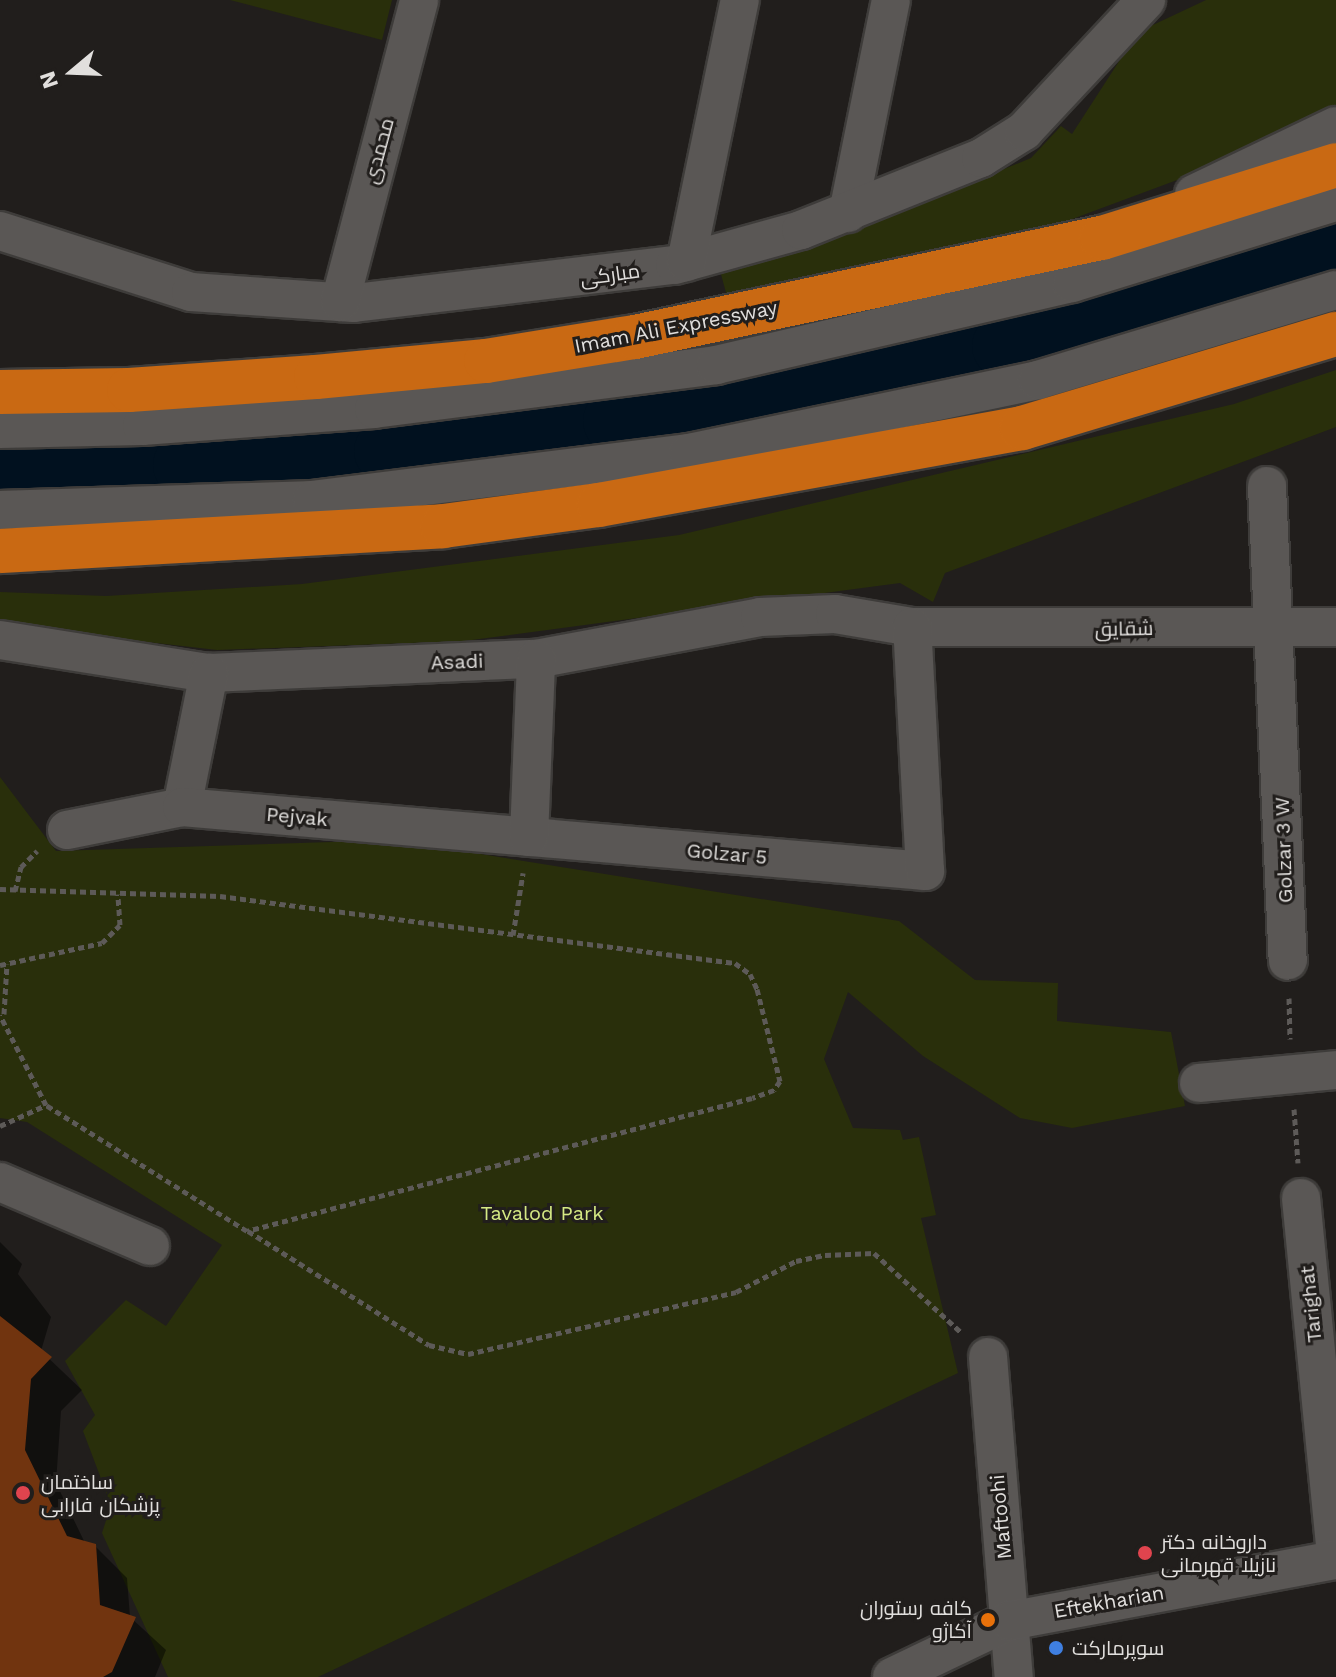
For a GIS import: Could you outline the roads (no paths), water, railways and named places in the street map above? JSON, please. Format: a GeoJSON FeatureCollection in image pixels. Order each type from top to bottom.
{"type":"FeatureCollection","features":[{"type":"Feature","properties":{"kind":"highway","name":"Imam Ali Expressway"},"geometry":{"type":"LineString","coordinates":[[0,392],[129,390],[486,361],[949,274],[1102,238],[1336,165]]}},
{"type":"Feature","properties":{"kind":"highway"},"geometry":{"type":"LineString","coordinates":[[0,551],[427,528],[599,505],[1022,428],[1336,334]]}},
{"type":"Feature","properties":{"kind":"street","name":"محمدی"},"geometry":{"type":"LineString","coordinates":[[340,302],[419,0]]}},
{"type":"Feature","properties":{"kind":"street"},"geometry":{"type":"LineString","coordinates":[[686,262],[740,0]]}},
{"type":"Feature","properties":{"kind":"street"},"geometry":{"type":"LineString","coordinates":[[848,213],[891,0]]}},
{"type":"Feature","properties":{"kind":"street","name":"مبارکی"},"geometry":{"type":"LineString","coordinates":[[0,231],[191,292],[340,302],[550,283],[686,262],[848,213],[981,158],[1024,131],[1146,0]]}},
{"type":"Feature","properties":{"kind":"street"},"geometry":{"type":"LineString","coordinates":[[1102,238],[1336,126]]}},
{"type":"Feature","properties":{"kind":"street"},"geometry":{"type":"LineString","coordinates":[[0,429],[185,423],[374,409],[716,365],[890,329],[1098,276],[1336,202]]}},
{"type":"Feature","properties":{"kind":"street"},"geometry":{"type":"LineString","coordinates":[[0,510],[312,500],[689,453],[1038,380],[1336,290]]}},
{"type":"Feature","properties":{"kind":"street","name":"Golzar 3 W"},"geometry":{"type":"LineString","coordinates":[[1267,486],[1288,961]]}},
{"type":"Feature","properties":{"kind":"street","name":"Asadi"},"geometry":{"type":"LineString","coordinates":[[0,640],[209,673],[536,659],[760,617],[835,614],[912,627]]}},
{"type":"Feature","properties":{"kind":"street","name":"شقایق"},"geometry":{"type":"LineString","coordinates":[[912,627],[1336,627]]}},
{"type":"Feature","properties":{"kind":"street","name":"Golzar 5"},"geometry":{"type":"LineString","coordinates":[[529,837],[925,871],[912,627]]}},
{"type":"Feature","properties":{"kind":"street"},"geometry":{"type":"LineString","coordinates":[[529,837],[536,659]]}},
{"type":"Feature","properties":{"kind":"street"},"geometry":{"type":"LineString","coordinates":[[182,807],[209,673]]}},
{"type":"Feature","properties":{"kind":"street","name":"Pejvak"},"geometry":{"type":"LineString","coordinates":[[67,830],[182,807],[529,837]]}},
{"type":"Feature","properties":{"kind":"street"},"geometry":{"type":"LineString","coordinates":[[1199,1083],[1336,1070]]}},
{"type":"Feature","properties":{"kind":"street"},"geometry":{"type":"LineString","coordinates":[[0,1182],[150,1246]]}},
{"type":"Feature","properties":{"kind":"street","name":"Tarighat"},"geometry":{"type":"LineString","coordinates":[[1301,1198],[1336,1553]]}},
{"type":"Feature","properties":{"kind":"street","name":"Maftoohi"},"geometry":{"type":"LineString","coordinates":[[988,1357],[1014,1677]]}},
{"type":"Feature","properties":{"kind":"street","name":"Eftekharian"},"geometry":{"type":"LineString","coordinates":[[892,1677],[1009,1621],[1336,1560]]}},
{"type":"Feature","properties":{"kind":"waterway"},"geometry":{"type":"LineString","coordinates":[[0,469],[186,465],[387,451],[616,421],[1005,346],[1336,250]]}},
{"type":"Feature","properties":{"kind":"place","name":"ساختمان پزشکان فارابی"},"geometry":{"type":"Point","coordinates":[23,1493]}},
{"type":"Feature","properties":{"kind":"place","name":"داروخانه دکتر نازیلا قهرمانی"},"geometry":{"type":"Point","coordinates":[1145,1553]}},
{"type":"Feature","properties":{"kind":"place","name":"کافه رستوران آکاژو"},"geometry":{"type":"Point","coordinates":[988,1620]}},
{"type":"Feature","properties":{"kind":"place","name":"سوپرمارکت"},"geometry":{"type":"Point","coordinates":[1056,1648]}},
{"type":"Feature","properties":{"kind":"park label","name":"Tavalod Park"},"geometry":{"type":"Point","coordinates":[542,1213]}}]}
